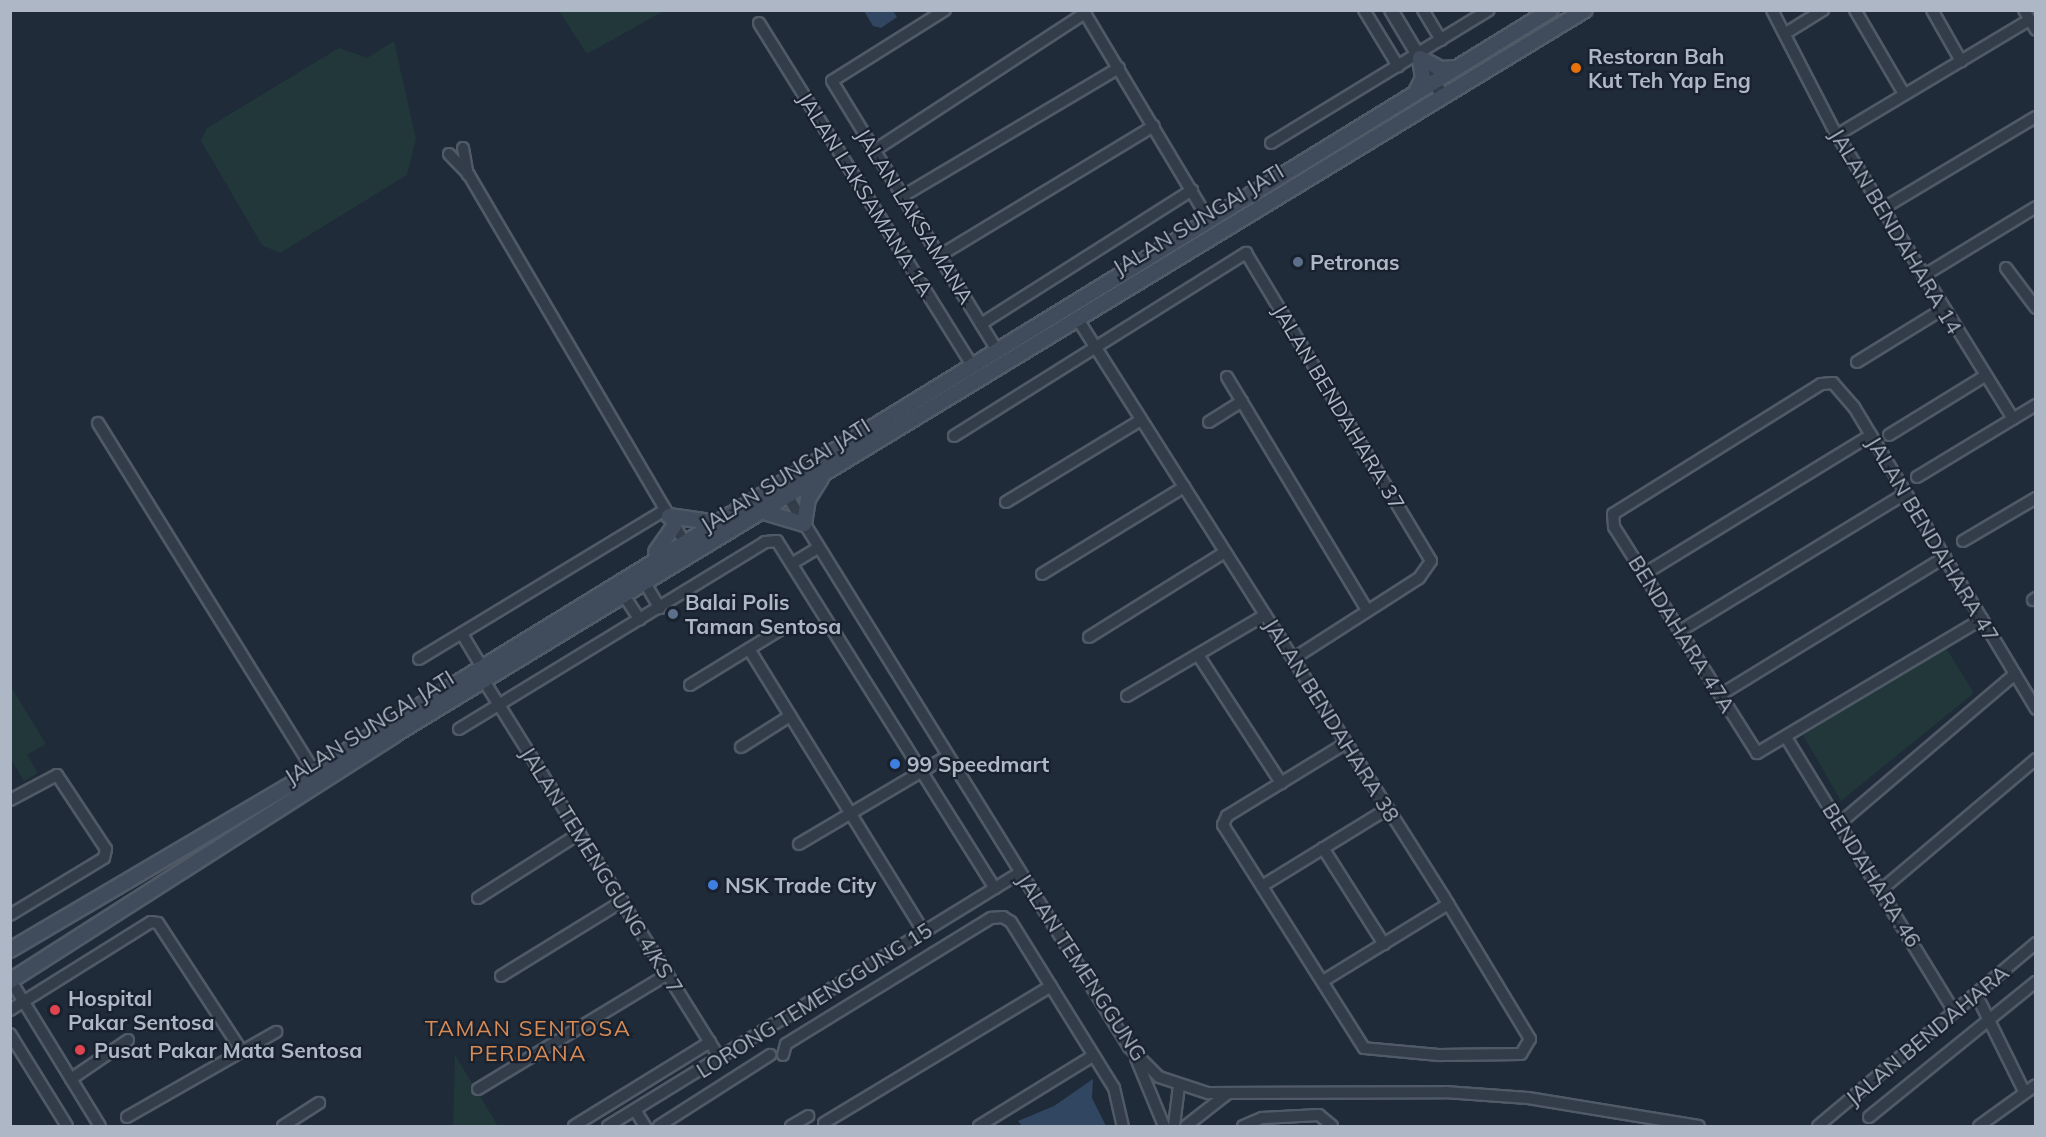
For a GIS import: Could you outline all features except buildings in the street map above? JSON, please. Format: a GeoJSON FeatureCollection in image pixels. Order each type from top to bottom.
{"type":"FeatureCollection","features":[{"type":"Feature","properties":{"kind":"main road","name":"JALAN SUNGAI JATI"},"geometry":{"type":"LineString","coordinates":[[10,950],[483,674],[626,597],[1077,318],[1585,10]]}},
{"type":"Feature","properties":{"kind":"main road","name":"JALAN SUNGAI JATI"},"geometry":{"type":"LineString","coordinates":[[11,981],[166,877],[483,674],[683,540],[1210,222],[1459,68],[1542,13]]}},
{"type":"Feature","properties":{"kind":"main road"},"geometry":{"type":"LineString","coordinates":[[1418,56],[1441,69],[1459,68]]}},
{"type":"Feature","properties":{"kind":"main road"},"geometry":{"type":"LineString","coordinates":[[1414,96],[1423,78],[1418,56]]}},
{"type":"Feature","properties":{"kind":"main road"},"geometry":{"type":"LineString","coordinates":[[764,512],[804,524],[808,499],[822,476]]}},
{"type":"Feature","properties":{"kind":"main road"},"geometry":{"type":"LineString","coordinates":[[637,570],[670,517],[713,522]]}},
{"type":"Feature","properties":{"kind":"street","name":"JALAN LAKSAMANA"},"geometry":{"type":"LineString","coordinates":[[945,10],[832,81],[997,350]]}},
{"type":"Feature","properties":{"kind":"street"},"geometry":{"type":"LineString","coordinates":[[1364,10],[1398,66]]}},
{"type":"Feature","properties":{"kind":"street"},"geometry":{"type":"LineString","coordinates":[[1390,10],[1443,97]]}},
{"type":"Feature","properties":{"kind":"street"},"geometry":{"type":"LineString","coordinates":[[1423,10],[1441,40]]}},
{"type":"Feature","properties":{"kind":"street"},"geometry":{"type":"LineString","coordinates":[[1271,142],[1418,56],[1490,10]]}},
{"type":"Feature","properties":{"kind":"street","name":"JALAN BENDAHARA 14"},"geometry":{"type":"LineString","coordinates":[[1772,10],[1837,135],[2013,419]]}},
{"type":"Feature","properties":{"kind":"street"},"geometry":{"type":"LineString","coordinates":[[1786,36],[1823,10]]}},
{"type":"Feature","properties":{"kind":"street"},"geometry":{"type":"LineString","coordinates":[[1855,10],[1904,94]]}},
{"type":"Feature","properties":{"kind":"street"},"geometry":{"type":"LineString","coordinates":[[1932,10],[1960,61]]}},
{"type":"Feature","properties":{"kind":"street"},"geometry":{"type":"LineString","coordinates":[[875,150],[1084,12],[1210,222]]}},
{"type":"Feature","properties":{"kind":"street"},"geometry":{"type":"LineString","coordinates":[[1837,135],[1960,61],[2026,15],[2036,30]]}},
{"type":"Feature","properties":{"kind":"street","name":"JALAN LAKSAMANA 1A"},"geometry":{"type":"LineString","coordinates":[[759,23],[972,365]]}},
{"type":"Feature","properties":{"kind":"street"},"geometry":{"type":"LineString","coordinates":[[903,196],[1119,68]]}},
{"type":"Feature","properties":{"kind":"street"},"geometry":{"type":"LineString","coordinates":[[1882,209],[2036,117]]}},
{"type":"Feature","properties":{"kind":"street"},"geometry":{"type":"LineString","coordinates":[[939,256],[1154,126]]}},
{"type":"Feature","properties":{"kind":"street"},"geometry":{"type":"LineString","coordinates":[[463,148],[468,175]]}},
{"type":"Feature","properties":{"kind":"street"},"geometry":{"type":"LineString","coordinates":[[449,154],[468,175],[693,556]]}},
{"type":"Feature","properties":{"kind":"street"},"geometry":{"type":"LineString","coordinates":[[981,324],[1192,190]]}},
{"type":"Feature","properties":{"kind":"street"},"geometry":{"type":"LineString","coordinates":[[1923,276],[2036,207]]}},
{"type":"Feature","properties":{"kind":"street","name":"JALAN BENDAHARA 37"},"geometry":{"type":"LineString","coordinates":[[1095,347],[1246,253],[1431,561],[1429,571],[1367,610]]}},
{"type":"Feature","properties":{"kind":"street"},"geometry":{"type":"LineString","coordinates":[[2006,268],[2036,308]]}},
{"type":"Feature","properties":{"kind":"street"},"geometry":{"type":"LineString","coordinates":[[1857,362],[1943,309]]}},
{"type":"Feature","properties":{"kind":"street","name":"JALAN BENDAHARA 38"},"geometry":{"type":"LineString","coordinates":[[1077,318],[1448,904],[1530,1039],[1521,1054],[1439,1055],[1364,1048],[1323,981]]}},
{"type":"Feature","properties":{"kind":"street"},"geometry":{"type":"LineString","coordinates":[[954,436],[1095,347]]}},
{"type":"Feature","properties":{"kind":"street"},"geometry":{"type":"LineString","coordinates":[[1889,435],[1985,376]]}},
{"type":"Feature","properties":{"kind":"street"},"geometry":{"type":"LineString","coordinates":[[1227,377],[1367,610],[1293,659]]}},
{"type":"Feature","properties":{"kind":"street","name":"JALAN BENDAHARA 47"},"geometry":{"type":"LineString","coordinates":[[1613,514],[1821,384],[1841,388],[2036,709]]}},
{"type":"Feature","properties":{"kind":"street"},"geometry":{"type":"LineString","coordinates":[[1209,422],[1242,401]]}},
{"type":"Feature","properties":{"kind":"street"},"geometry":{"type":"LineString","coordinates":[[1917,477],[2036,405]]}},
{"type":"Feature","properties":{"kind":"street"},"geometry":{"type":"LineString","coordinates":[[1006,501],[1141,420]]}},
{"type":"Feature","properties":{"kind":"street"},"geometry":{"type":"LineString","coordinates":[[98,423],[314,771]]}},
{"type":"Feature","properties":{"kind":"street"},"geometry":{"type":"LineString","coordinates":[[1644,574],[1871,435]]}},
{"type":"Feature","properties":{"kind":"street","name":"JALAN TEMENGGUNG"},"geometry":{"type":"LineString","coordinates":[[778,482],[1019,873],[1135,1054],[1179,1087],[1228,1094],[1466,1092],[1639,1113],[1699,1126]]}},
{"type":"Feature","properties":{"kind":"street"},"geometry":{"type":"LineString","coordinates":[[1042,574],[1184,487]]}},
{"type":"Feature","properties":{"kind":"street"},"geometry":{"type":"LineString","coordinates":[[1680,631],[1906,493]]}},
{"type":"Feature","properties":{"kind":"street"},"geometry":{"type":"LineString","coordinates":[[1963,541],[2036,498]]}},
{"type":"Feature","properties":{"kind":"street","name":"BENDAHARA 47A"},"geometry":{"type":"LineString","coordinates":[[1613,514],[1614,527],[1757,753],[1787,739]]}},
{"type":"Feature","properties":{"kind":"street"},"geometry":{"type":"LineString","coordinates":[[419,659],[670,517]]}},
{"type":"Feature","properties":{"kind":"street"},"geometry":{"type":"LineString","coordinates":[[459,729],[765,542],[777,542],[797,560],[994,888]]}},
{"type":"Feature","properties":{"kind":"street"},"geometry":{"type":"LineString","coordinates":[[797,560],[818,548]]}},
{"type":"Feature","properties":{"kind":"street"},"geometry":{"type":"LineString","coordinates":[[1089,637],[1225,552]]}},
{"type":"Feature","properties":{"kind":"street"},"geometry":{"type":"LineString","coordinates":[[1720,695],[1945,557]]}},
{"type":"Feature","properties":{"kind":"street"},"geometry":{"type":"LineString","coordinates":[[646,585],[660,608]]}},
{"type":"Feature","properties":{"kind":"street"},"geometry":{"type":"LineString","coordinates":[[626,597],[640,620]]}},
{"type":"Feature","properties":{"kind":"street"},"geometry":{"type":"LineString","coordinates":[[1127,696],[1265,615]]}},
{"type":"Feature","properties":{"kind":"street"},"geometry":{"type":"LineString","coordinates":[[1787,739],[1982,619]]}},
{"type":"Feature","properties":{"kind":"street"},"geometry":{"type":"LineString","coordinates":[[690,685],[783,627]]}},
{"type":"Feature","properties":{"kind":"street","name":"JALAN TEMENGGUNG 4/KS 7"},"geometry":{"type":"LineString","coordinates":[[462,634],[499,706],[720,1058]]}},
{"type":"Feature","properties":{"kind":"street"},"geometry":{"type":"LineString","coordinates":[[748,649],[924,932]]}},
{"type":"Feature","properties":{"kind":"street"},"geometry":{"type":"LineString","coordinates":[[1198,655],[1281,783]]}},
{"type":"Feature","properties":{"kind":"street"},"geometry":{"type":"LineString","coordinates":[[1840,823],[2015,674]]}},
{"type":"Feature","properties":{"kind":"street"},"geometry":{"type":"LineString","coordinates":[[741,747],[790,716]]}},
{"type":"Feature","properties":{"kind":"street","name":"BENDAHARA 46"},"geometry":{"type":"LineString","coordinates":[[1787,739],[1954,1012]]}},
{"type":"Feature","properties":{"kind":"street"},"geometry":{"type":"LineString","coordinates":[[1346,743],[1223,821],[1262,886],[1323,981],[1448,904]]}},
{"type":"Feature","properties":{"kind":"street"},"geometry":{"type":"LineString","coordinates":[[799,844],[948,756]]}},
{"type":"Feature","properties":{"kind":"street"},"geometry":{"type":"LineString","coordinates":[[1881,890],[2036,759]]}},
{"type":"Feature","properties":{"kind":"street"},"geometry":{"type":"LineString","coordinates":[[10,800],[52,776],[63,779],[106,849],[104,858],[10,915]]}},
{"type":"Feature","properties":{"kind":"street"},"geometry":{"type":"LineString","coordinates":[[1262,886],[1388,809]]}},
{"type":"Feature","properties":{"kind":"street"},"geometry":{"type":"LineString","coordinates":[[478,898],[580,833]]}},
{"type":"Feature","properties":{"kind":"street"},"geometry":{"type":"LineString","coordinates":[[1323,848],[1384,944]]}},
{"type":"Feature","properties":{"kind":"street","name":"LORONG TEMENGGUNG 15"},"geometry":{"type":"LineString","coordinates":[[608,1126],[1019,873]]}},
{"type":"Feature","properties":{"kind":"street"},"geometry":{"type":"LineString","coordinates":[[501,976],[623,901]]}},
{"type":"Feature","properties":{"kind":"street"},"geometry":{"type":"LineString","coordinates":[[783,1055],[786,1044],[991,918],[1011,922],[1114,1088],[1124,1126]]}},
{"type":"Feature","properties":{"kind":"street"},"geometry":{"type":"LineString","coordinates":[[10,1010],[151,922],[164,926],[241,1050]]}},
{"type":"Feature","properties":{"kind":"street","name":"JALAN BENDAHARA"},"geometry":{"type":"LineString","coordinates":[[1818,1126],[2036,943]]}},
{"type":"Feature","properties":{"kind":"street"},"geometry":{"type":"LineString","coordinates":[[478,1089],[668,974]]}},
{"type":"Feature","properties":{"kind":"street"},"geometry":{"type":"LineString","coordinates":[[11,981],[100,1126]]}},
{"type":"Feature","properties":{"kind":"street"},"geometry":{"type":"LineString","coordinates":[[1869,1116],[2036,982]]}},
{"type":"Feature","properties":{"kind":"street"},"geometry":{"type":"LineString","coordinates":[[824,1123],[1051,986]]}},
{"type":"Feature","properties":{"kind":"street"},"geometry":{"type":"LineString","coordinates":[[1976,994],[1987,1023],[2025,1094]]}},
{"type":"Feature","properties":{"kind":"street"},"geometry":{"type":"LineString","coordinates":[[127,1117],[276,1032]]}},
{"type":"Feature","properties":{"kind":"street"},"geometry":{"type":"LineString","coordinates":[[10,1034],[67,1126]]}},
{"type":"Feature","properties":{"kind":"street"},"geometry":{"type":"LineString","coordinates":[[71,1079],[128,1040]]}},
{"type":"Feature","properties":{"kind":"street"},"geometry":{"type":"LineString","coordinates":[[574,1126],[710,1042]]}},
{"type":"Feature","properties":{"kind":"street"},"geometry":{"type":"LineString","coordinates":[[1135,1054],[1164,1126]]}},
{"type":"Feature","properties":{"kind":"street"},"geometry":{"type":"LineString","coordinates":[[659,1126],[770,1055]]}},
{"type":"Feature","properties":{"kind":"street"},"geometry":{"type":"LineString","coordinates":[[979,1126],[1094,1056]]}},
{"type":"Feature","properties":{"kind":"street"},"geometry":{"type":"LineString","coordinates":[[1979,1126],[2036,1085]]}},
{"type":"Feature","properties":{"kind":"street"},"geometry":{"type":"LineString","coordinates":[[1174,1126],[1179,1087]]}},
{"type":"Feature","properties":{"kind":"street"},"geometry":{"type":"LineString","coordinates":[[1186,1126],[1228,1094]]}},
{"type":"Feature","properties":{"kind":"street"},"geometry":{"type":"LineString","coordinates":[[284,1126],[319,1103]]}},
{"type":"Feature","properties":{"kind":"street"},"geometry":{"type":"LineString","coordinates":[[635,1110],[645,1126]]}},
{"type":"Feature","properties":{"kind":"street"},"geometry":{"type":"LineString","coordinates":[[1243,1126],[1262,1118],[1323,1115],[1332,1126]]}},
{"type":"Feature","properties":{"kind":"street"},"geometry":{"type":"LineString","coordinates":[[791,1126],[808,1116]]}},
{"type":"Feature","properties":{"kind":"green space"},"geometry":{"type":"Polygon","coordinates":[[[559,11],[664,11],[587,54],[559,11]]]}},
{"type":"Feature","properties":{"kind":"green space"},"geometry":{"type":"Polygon","coordinates":[[[394,41],[416,139],[407,175],[280,253],[262,245],[201,141],[207,128],[339,48],[367,58],[394,41]]]}},
{"type":"Feature","properties":{"kind":"green space"},"geometry":{"type":"Polygon","coordinates":[[[1946,648],[1974,693],[1841,801],[1803,735],[1946,648]]]}},
{"type":"Feature","properties":{"kind":"green space"},"geometry":{"type":"Polygon","coordinates":[[[11,687],[46,744],[27,755],[38,773],[24,781],[11,759],[11,687]]]}},
{"type":"Feature","properties":{"kind":"green space"},"geometry":{"type":"Polygon","coordinates":[[[455,1055],[498,1126],[453,1126],[455,1055]]]}},
{"type":"Feature","properties":{"kind":"water"},"geometry":{"type":"Polygon","coordinates":[[[864,11],[893,11],[897,17],[881,28],[873,26],[864,11]]]}},
{"type":"Feature","properties":{"kind":"water"},"geometry":{"type":"Polygon","coordinates":[[[1093,1079],[1092,1098],[1106,1126],[1022,1126],[1018,1121],[1054,1106],[1093,1079]]]}},
{"type":"Feature","properties":{"kind":"place","name":"Restoran Bah Kut Teh Yap Eng"},"geometry":{"type":"Point","coordinates":[1576,68]}},
{"type":"Feature","properties":{"kind":"place","name":"Petronas"},"geometry":{"type":"Point","coordinates":[1298,262]}},
{"type":"Feature","properties":{"kind":"place","name":"Balai Polis Taman Sentosa"},"geometry":{"type":"Point","coordinates":[673,614]}},
{"type":"Feature","properties":{"kind":"place","name":"99 Speedmart"},"geometry":{"type":"Point","coordinates":[895,764]}},
{"type":"Feature","properties":{"kind":"place","name":"NSK Trade City"},"geometry":{"type":"Point","coordinates":[713,885]}},
{"type":"Feature","properties":{"kind":"place","name":"Hospital Pakar Sentosa"},"geometry":{"type":"Point","coordinates":[55,1010]}},
{"type":"Feature","properties":{"kind":"place","name":"Pusat Pakar Mata Sentosa"},"geometry":{"type":"Point","coordinates":[80,1050]}},
{"type":"Feature","properties":{"kind":"district","name":"TAMAN SENTOSA PERDANA"},"geometry":{"type":"Point","coordinates":[528,1040]}}]}
